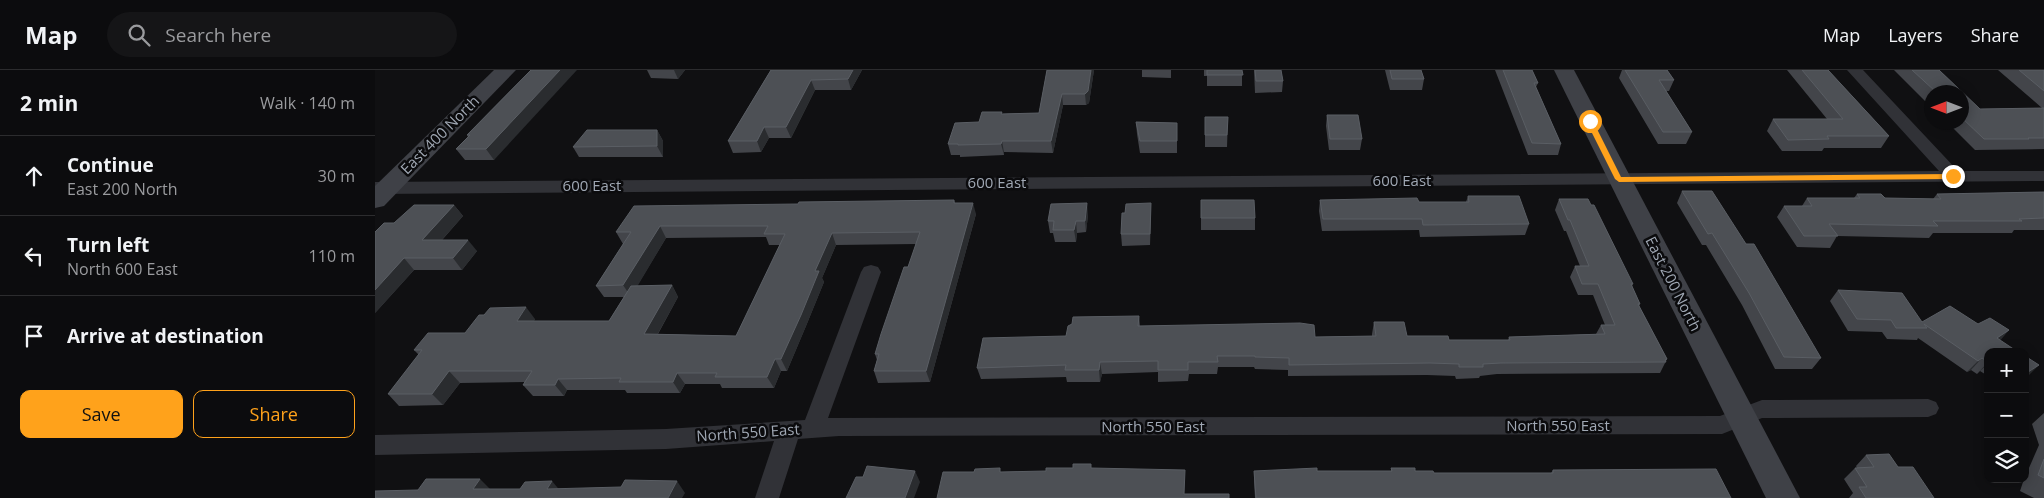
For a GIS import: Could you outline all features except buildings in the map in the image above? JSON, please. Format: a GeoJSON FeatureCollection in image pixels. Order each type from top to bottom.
{"type":"FeatureCollection","features":[{"type":"Feature","properties":{"kind":"street","name":"East 400 North"},"geometry":{"type":"LineString","coordinates":[[379,192],[506,70]]}},
{"type":"Feature","properties":{"kind":"street","name":"East 200 North"},"geometry":{"type":"LineString","coordinates":[[1564,70],[1783,498]]}},
{"type":"Feature","properties":{"kind":"street"},"geometry":{"type":"LineString","coordinates":[[1855,70],[1953,176]]}},
{"type":"Feature","properties":{"kind":"street","name":"600 East"},"geometry":{"type":"LineString","coordinates":[[379,192],[2044,176]]}},
{"type":"Feature","properties":{"kind":"street"},"geometry":{"type":"LineString","coordinates":[[767,498],[801,429],[871,272]]}},
{"type":"Feature","properties":{"kind":"street","name":"North 550 East"},"geometry":{"type":"LineString","coordinates":[[375,445],[658,439],[801,429],[1722,425],[1762,409],[1927,408]]}},
{"type":"Feature","properties":{"kind":"route"},"geometry":{"type":"LineString","coordinates":[[1590,121],[1619,179],[1953,176]]}}]}
